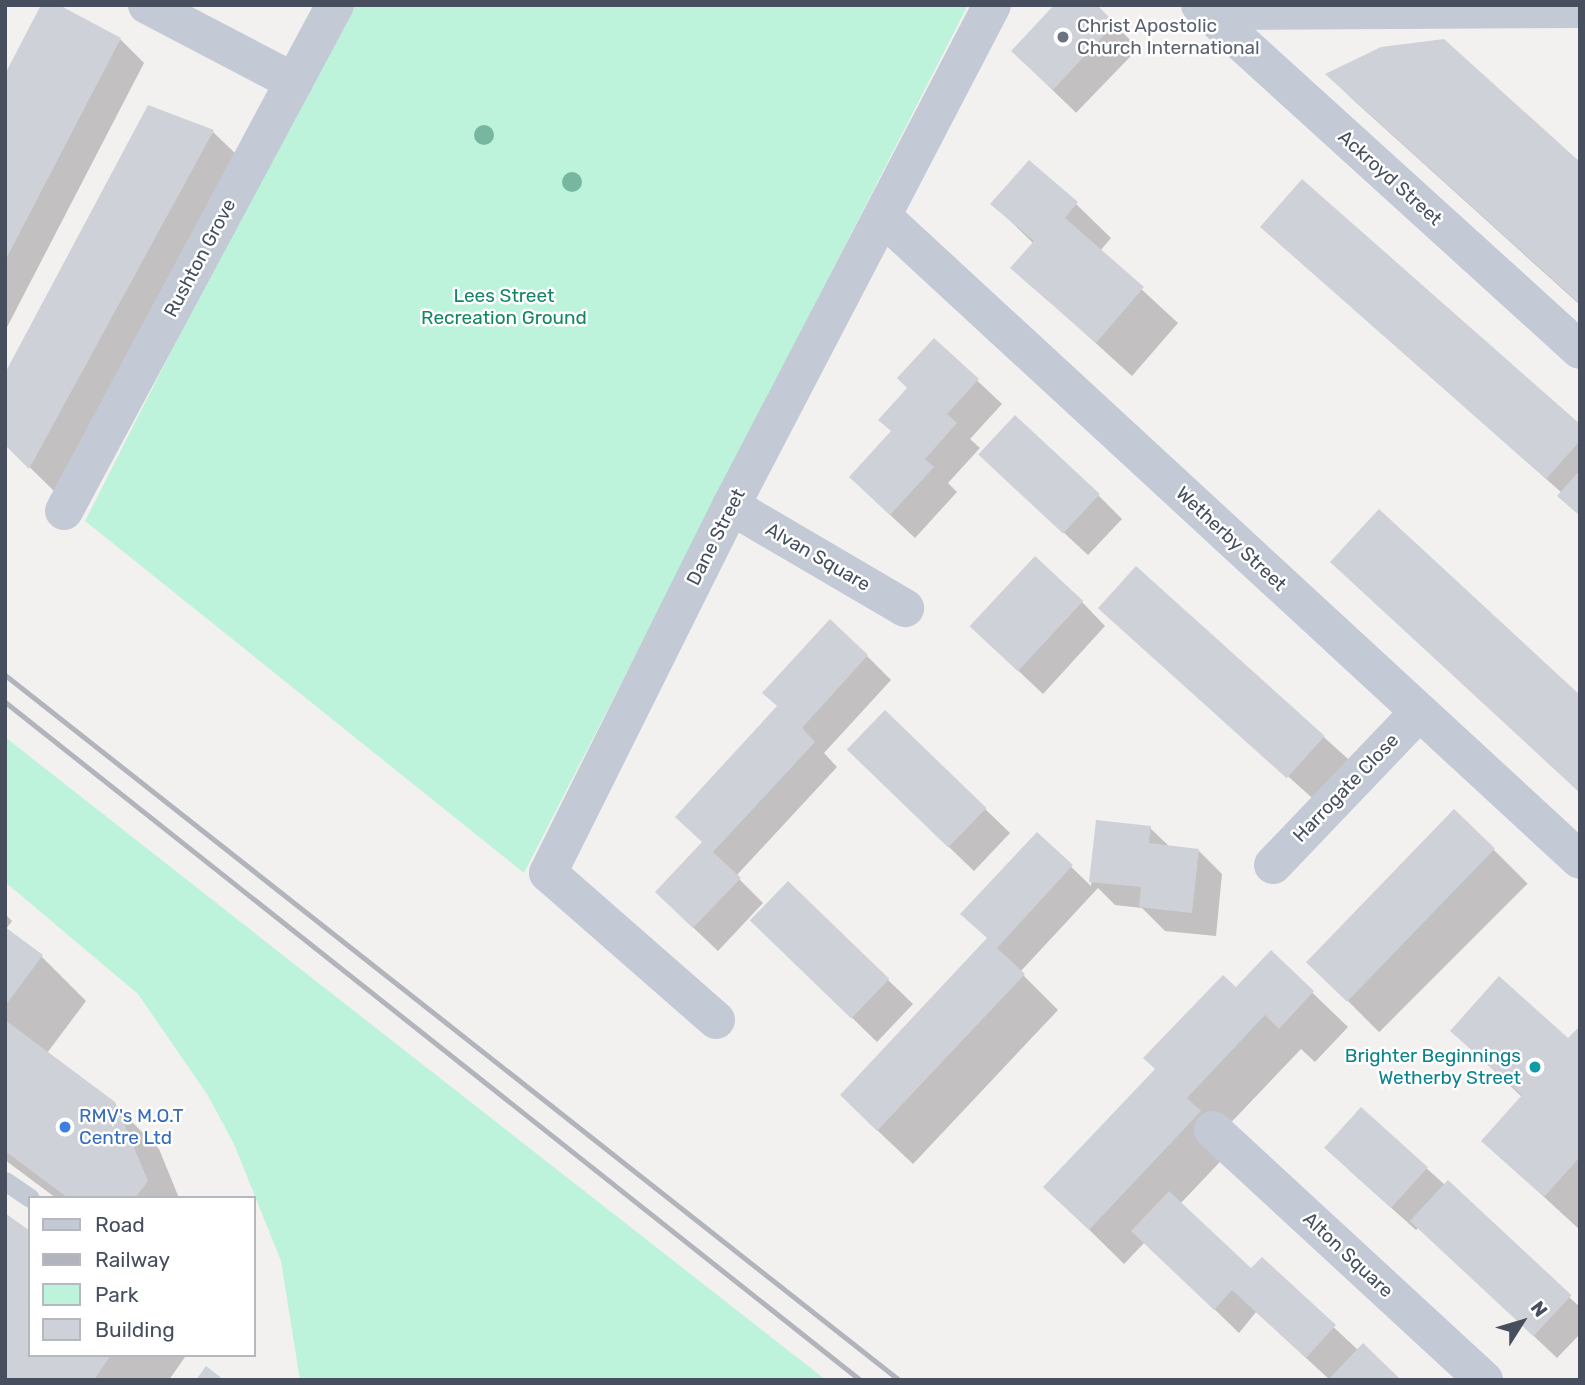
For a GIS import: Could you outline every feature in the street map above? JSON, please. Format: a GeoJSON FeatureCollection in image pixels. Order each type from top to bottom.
{"type":"FeatureCollection","features":[{"type":"Feature","properties":{"kind":"street"},"geometry":{"type":"LineString","coordinates":[[147,5],[294,82]]}},
{"type":"Feature","properties":{"kind":"street","name":"Rushton Grove"},"geometry":{"type":"LineString","coordinates":[[64,512],[335,5]]}},
{"type":"Feature","properties":{"kind":"street","name":"Dane Street"},"geometry":{"type":"LineString","coordinates":[[716,1020],[548,873],[731,506],[992,5]]}},
{"type":"Feature","properties":{"kind":"street"},"geometry":{"type":"LineString","coordinates":[[1203,8],[1580,9]]}},
{"type":"Feature","properties":{"kind":"street","name":"Ackroyd Street"},"geometry":{"type":"LineString","coordinates":[[1203,8],[1580,350]]}},
{"type":"Feature","properties":{"kind":"street","name":"Wetherby Street"},"geometry":{"type":"LineString","coordinates":[[883,217],[1580,860]]}},
{"type":"Feature","properties":{"kind":"street","name":"Alvan Square"},"geometry":{"type":"LineString","coordinates":[[731,506],[905,608]]}},
{"type":"Feature","properties":{"kind":"street","name":"Harrogate Close"},"geometry":{"type":"LineString","coordinates":[[1273,865],[1419,712]]}},
{"type":"Feature","properties":{"kind":"street","name":"Alton Square"},"geometry":{"type":"LineString","coordinates":[[1213,1130],[1484,1380]]}},
{"type":"Feature","properties":{"kind":"lane"},"geometry":{"type":"LineString","coordinates":[[5,1181],[28,1197]]}},
{"type":"Feature","properties":{"kind":"green space","name":"Lees Street Recreation Ground"},"geometry":{"type":"Polygon","coordinates":[[[347,5],[968,5],[524,873],[85,521],[347,5]]]}},
{"type":"Feature","properties":{"kind":"green space"},"geometry":{"type":"Polygon","coordinates":[[[5,737],[826,1380],[300,1380],[281,1261],[234,1144],[207,1094],[138,994],[5,882],[5,737]]]}},
{"type":"Feature","properties":{"kind":"building"},"geometry":{"type":"Polygon","coordinates":[[[41,5],[59,5],[121,38],[5,261],[5,74],[41,5]]]}},
{"type":"Feature","properties":{"kind":"building","name":"Christ Apostolic Church International"},"geometry":{"type":"Polygon","coordinates":[[[1054,5],[1097,5],[1115,23],[1053,90],[1011,51],[1054,5]]]}},
{"type":"Feature","properties":{"kind":"building"},"geometry":{"type":"Polygon","coordinates":[[[1444,39],[1580,162],[1580,304],[1325,74],[1381,47],[1444,39]]]}},
{"type":"Feature","properties":{"kind":"building"},"geometry":{"type":"Polygon","coordinates":[[[148,105],[214,130],[29,469],[5,445],[5,373],[148,105]]]}},
{"type":"Feature","properties":{"kind":"building"},"geometry":{"type":"Polygon","coordinates":[[[1029,160],[1078,202],[1065,218],[1144,287],[1096,343],[1010,268],[1034,241],[990,204],[1029,160]]]}},
{"type":"Feature","properties":{"kind":"building"},"geometry":{"type":"Polygon","coordinates":[[[1302,179],[1580,424],[1580,441],[1546,479],[1260,227],[1302,179]]]}},
{"type":"Feature","properties":{"kind":"building"},"geometry":{"type":"Polygon","coordinates":[[[934,338],[979,379],[947,414],[957,423],[925,459],[934,467],[890,515],[849,477],[891,431],[878,420],[907,388],[897,378],[934,338]]]}},
{"type":"Feature","properties":{"kind":"building"},"geometry":{"type":"Polygon","coordinates":[[[1015,415],[1100,494],[1063,534],[978,454],[1015,415]]]}},
{"type":"Feature","properties":{"kind":"building"},"geometry":{"type":"Polygon","coordinates":[[[1580,470],[1580,516],[1557,496],[1580,470]]]}},
{"type":"Feature","properties":{"kind":"building"},"geometry":{"type":"Polygon","coordinates":[[[1379,509],[1580,695],[1580,793],[1330,562],[1379,509]]]}},
{"type":"Feature","properties":{"kind":"building"},"geometry":{"type":"Polygon","coordinates":[[[1035,556],[1083,601],[1018,671],[970,626],[1035,556]]]}},
{"type":"Feature","properties":{"kind":"building"},"geometry":{"type":"Polygon","coordinates":[[[1136,566],[1325,736],[1287,778],[1098,608],[1136,566]]]}},
{"type":"Feature","properties":{"kind":"building"},"geometry":{"type":"Polygon","coordinates":[[[830,619],[868,655],[802,728],[815,742],[713,852],[741,878],[693,928],[655,892],[702,842],[675,817],[777,706],[762,693],[830,619]]]}},
{"type":"Feature","properties":{"kind":"building"},"geometry":{"type":"Polygon","coordinates":[[[885,710],[986,808],[948,848],[847,750],[885,710]]]}},
{"type":"Feature","properties":{"kind":"building"},"geometry":{"type":"Polygon","coordinates":[[[1454,809],[1495,849],[1347,1002],[1306,962],[1454,809]]]}},
{"type":"Feature","properties":{"kind":"building"},"geometry":{"type":"Polygon","coordinates":[[[1096,820],[1151,826],[1149,843],[1199,849],[1192,913],[1139,907],[1141,887],[1089,882],[1096,820]]]}},
{"type":"Feature","properties":{"kind":"building"},"geometry":{"type":"Polygon","coordinates":[[[1037,832],[1073,865],[997,948],[1025,974],[877,1131],[840,1095],[987,938],[960,914],[1037,832]]]}},
{"type":"Feature","properties":{"kind":"building"},"geometry":{"type":"Polygon","coordinates":[[[788,881],[889,979],[851,1019],[750,921],[788,881]]]}},
{"type":"Feature","properties":{"kind":"building"},"geometry":{"type":"Polygon","coordinates":[[[5,927],[43,955],[5,1006],[5,927]]]}},
{"type":"Feature","properties":{"kind":"building"},"geometry":{"type":"Polygon","coordinates":[[[1271,950],[1314,991],[1279,1029],[1265,1015],[1187,1098],[1201,1111],[1089,1230],[1043,1187],[1155,1069],[1143,1058],[1223,975],[1236,987],[1271,950]]]}},
{"type":"Feature","properties":{"kind":"building","name":"Brighter Beginnings Wetherby Street"},"geometry":{"type":"Polygon","coordinates":[[[1499,976],[1568,1038],[1580,1026],[1580,1157],[1544,1197],[1481,1141],[1522,1095],[1450,1031],[1499,976]]]}},
{"type":"Feature","properties":{"kind":"building","name":"RMV's M.O.T Centre Ltd"},"geometry":{"type":"Polygon","coordinates":[[[5,1020],[115,1102],[148,1181],[137,1196],[65,1196],[5,1151],[5,1020]]]}},
{"type":"Feature","properties":{"kind":"building"},"geometry":{"type":"Polygon","coordinates":[[[1361,1107],[1428,1167],[1391,1208],[1324,1148],[1361,1107]]]}},
{"type":"Feature","properties":{"kind":"building"},"geometry":{"type":"Polygon","coordinates":[[[1448,1180],[1572,1295],[1533,1336],[1410,1221],[1448,1180]]]}},
{"type":"Feature","properties":{"kind":"building"},"geometry":{"type":"Polygon","coordinates":[[[1169,1191],[1251,1268],[1262,1257],[1336,1325],[1306,1358],[1232,1290],[1214,1310],[1131,1231],[1169,1191]]]}},
{"type":"Feature","properties":{"kind":"building"},"geometry":{"type":"Polygon","coordinates":[[[5,1213],[28,1230],[28,1357],[110,1357],[94,1380],[5,1380],[5,1213]]]}},
{"type":"Feature","properties":{"kind":"building"},"geometry":{"type":"Polygon","coordinates":[[[1363,1343],[1401,1380],[1328,1380],[1363,1343]]]}},
{"type":"Feature","properties":{"kind":"building"},"geometry":{"type":"Polygon","coordinates":[[[206,1366],[224,1380],[196,1380],[206,1366]]]}},
{"type":"Feature","properties":{"kind":"railway"},"geometry":{"type":"LineString","coordinates":[[5,675],[899,1380]]}},
{"type":"Feature","properties":{"kind":"railway"},"geometry":{"type":"LineString","coordinates":[[5,702],[860,1380]]}},
{"type":"Feature","properties":{"kind":"place","name":"Christ Apostolic Church International"},"geometry":{"type":"Point","coordinates":[1063,37]}},
{"type":"Feature","properties":{"kind":"place","name":"Brighter Beginnings Wetherby Street"},"geometry":{"type":"Point","coordinates":[1535,1067]}},
{"type":"Feature","properties":{"kind":"place","name":"RMV's M.O.T Centre Ltd"},"geometry":{"type":"Point","coordinates":[65,1127]}}]}
